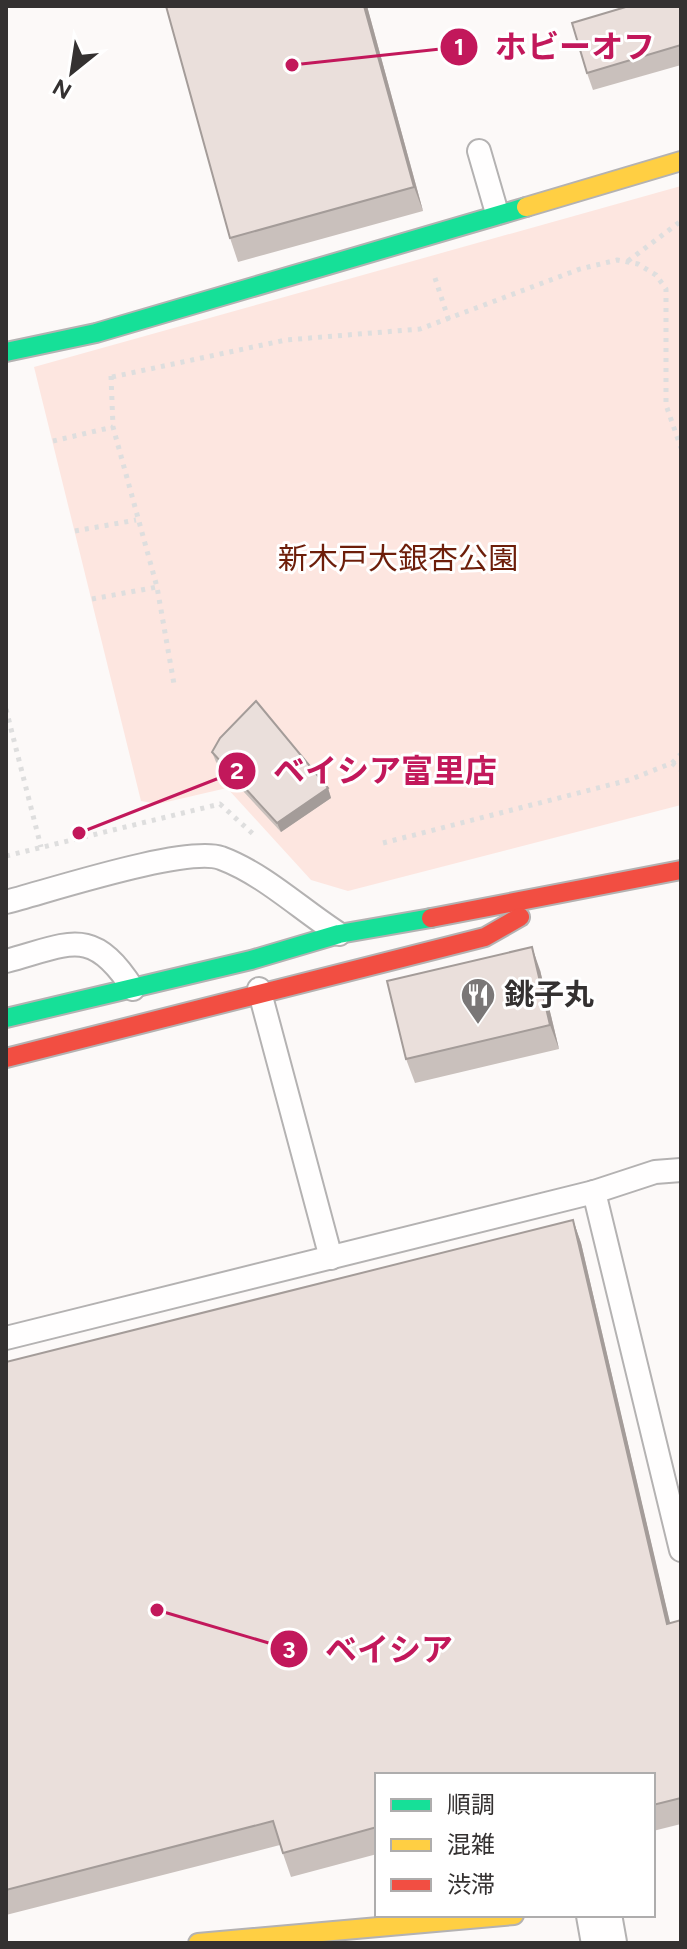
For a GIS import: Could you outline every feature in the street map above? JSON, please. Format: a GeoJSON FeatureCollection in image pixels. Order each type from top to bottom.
{"type":"FeatureCollection","features":[{"type":"Feature","properties":{"kind":"street"},"geometry":{"type":"LineString","coordinates":[[6,352],[96,333],[681,161]]}},
{"type":"Feature","properties":{"kind":"street"},"geometry":{"type":"LineString","coordinates":[[6,1018],[251,960],[339,934],[557,896],[681,870]]}},
{"type":"Feature","properties":{"kind":"street"},"geometry":{"type":"LineString","coordinates":[[6,1058],[485,937],[557,896]]}},
{"type":"Feature","properties":{"kind":"street"},"geometry":{"type":"LineString","coordinates":[[198,1943],[491,1917]]}},
{"type":"Feature","properties":{"kind":"street"},"geometry":{"type":"LineString","coordinates":[[599,1917],[604,1943]]}},
{"type":"Feature","properties":{"kind":"lane"},"geometry":{"type":"LineString","coordinates":[[479,151],[497,213]]}},
{"type":"Feature","properties":{"kind":"lane"},"geometry":{"type":"LineString","coordinates":[[6,902],[177,858],[217,857],[246,870],[339,934]]}},
{"type":"Feature","properties":{"kind":"lane"},"geometry":{"type":"LineString","coordinates":[[6,961],[74,943],[92,946],[116,962],[133,989]]}},
{"type":"Feature","properties":{"kind":"lane"},"geometry":{"type":"LineString","coordinates":[[251,960],[331,1258]]}},
{"type":"Feature","properties":{"kind":"lane"},"geometry":{"type":"LineString","coordinates":[[6,1338],[594,1192],[655,1172],[681,1170]]}},
{"type":"Feature","properties":{"kind":"lane"},"geometry":{"type":"LineString","coordinates":[[594,1192],[681,1550]]}},
{"type":"Feature","properties":{"kind":"path"},"geometry":{"type":"LineString","coordinates":[[627,262],[681,221]]}},
{"type":"Feature","properties":{"kind":"path"},"geometry":{"type":"LineString","coordinates":[[112,377],[286,340],[420,329],[580,269],[617,260],[656,275],[666,289],[666,405],[681,448]]}},
{"type":"Feature","properties":{"kind":"path"},"geometry":{"type":"LineString","coordinates":[[96,333],[112,377],[113,427],[136,520],[157,587],[174,684]]}},
{"type":"Feature","properties":{"kind":"path"},"geometry":{"type":"LineString","coordinates":[[53,441],[113,427]]}},
{"type":"Feature","properties":{"kind":"path"},"geometry":{"type":"LineString","coordinates":[[75,531],[136,520]]}},
{"type":"Feature","properties":{"kind":"path"},"geometry":{"type":"LineString","coordinates":[[92,599],[157,587]]}},
{"type":"Feature","properties":{"kind":"path"},"geometry":{"type":"LineString","coordinates":[[6,709],[41,847]]}},
{"type":"Feature","properties":{"kind":"path"},"geometry":{"type":"LineString","coordinates":[[383,843],[629,780],[672,763],[681,754]]}},
{"type":"Feature","properties":{"kind":"path"},"geometry":{"type":"LineString","coordinates":[[672,763],[681,770]]}},
{"type":"Feature","properties":{"kind":"green space","name":"新木戸大銀杏公園"},"geometry":{"type":"Polygon","coordinates":[[[681,186],[681,805],[348,891],[311,880],[227,788],[158,804],[141,801],[34,367],[681,186]]]}},
{"type":"Feature","properties":{"kind":"building"},"geometry":{"type":"Polygon","coordinates":[[[166,6],[364,6],[414,187],[230,238],[166,6]]]}},
{"type":"Feature","properties":{"kind":"building"},"geometry":{"type":"Polygon","coordinates":[[[629,6],[681,6],[681,45],[587,73],[572,23],[629,6]]]}},
{"type":"Feature","properties":{"kind":"building"},"geometry":{"type":"Polygon","coordinates":[[[256,701],[328,788],[277,823],[212,752],[220,738],[256,701]]]}},
{"type":"Feature","properties":{"kind":"building"},"geometry":{"type":"Polygon","coordinates":[[[532,947],[550,1025],[406,1059],[387,981],[532,947]]]}},
{"type":"Feature","properties":{"kind":"building"},"geometry":{"type":"Polygon","coordinates":[[[573,1220],[667,1624],[681,1620],[681,1798],[655,1804],[655,1773],[375,1773],[375,1828],[283,1853],[273,1821],[6,1890],[6,1362],[573,1220]]]}},
{"type":"Feature","properties":{"kind":"traffic: fast"},"geometry":{"type":"LineString","coordinates":[[6,352],[96,333],[526,207]]}},
{"type":"Feature","properties":{"kind":"traffic: fast"},"geometry":{"type":"LineString","coordinates":[[6,1018],[251,960],[339,934],[431,918]]}},
{"type":"Feature","properties":{"kind":"traffic: slow"},"geometry":{"type":"LineString","coordinates":[[526,207],[681,161]]}},
{"type":"Feature","properties":{"kind":"traffic: slow"},"geometry":{"type":"LineString","coordinates":[[198,1943],[491,1917]]}},
{"type":"Feature","properties":{"kind":"traffic: jam"},"geometry":{"type":"LineString","coordinates":[[431,918],[681,870]]}},
{"type":"Feature","properties":{"kind":"traffic: jam"},"geometry":{"type":"LineString","coordinates":[[6,1058],[485,937],[520,917]]}},
{"type":"Feature","properties":{"kind":"place","name":"ホビーオフ"},"geometry":{"type":"Point","coordinates":[292,65]}},
{"type":"Feature","properties":{"kind":"place","name":"ベイシア富里店"},"geometry":{"type":"Point","coordinates":[79,833]}},
{"type":"Feature","properties":{"kind":"place","name":"銚子丸"},"geometry":{"type":"Point","coordinates":[478,1026]}},
{"type":"Feature","properties":{"kind":"place","name":"ベイシア"},"geometry":{"type":"Point","coordinates":[157,1610]}}]}
